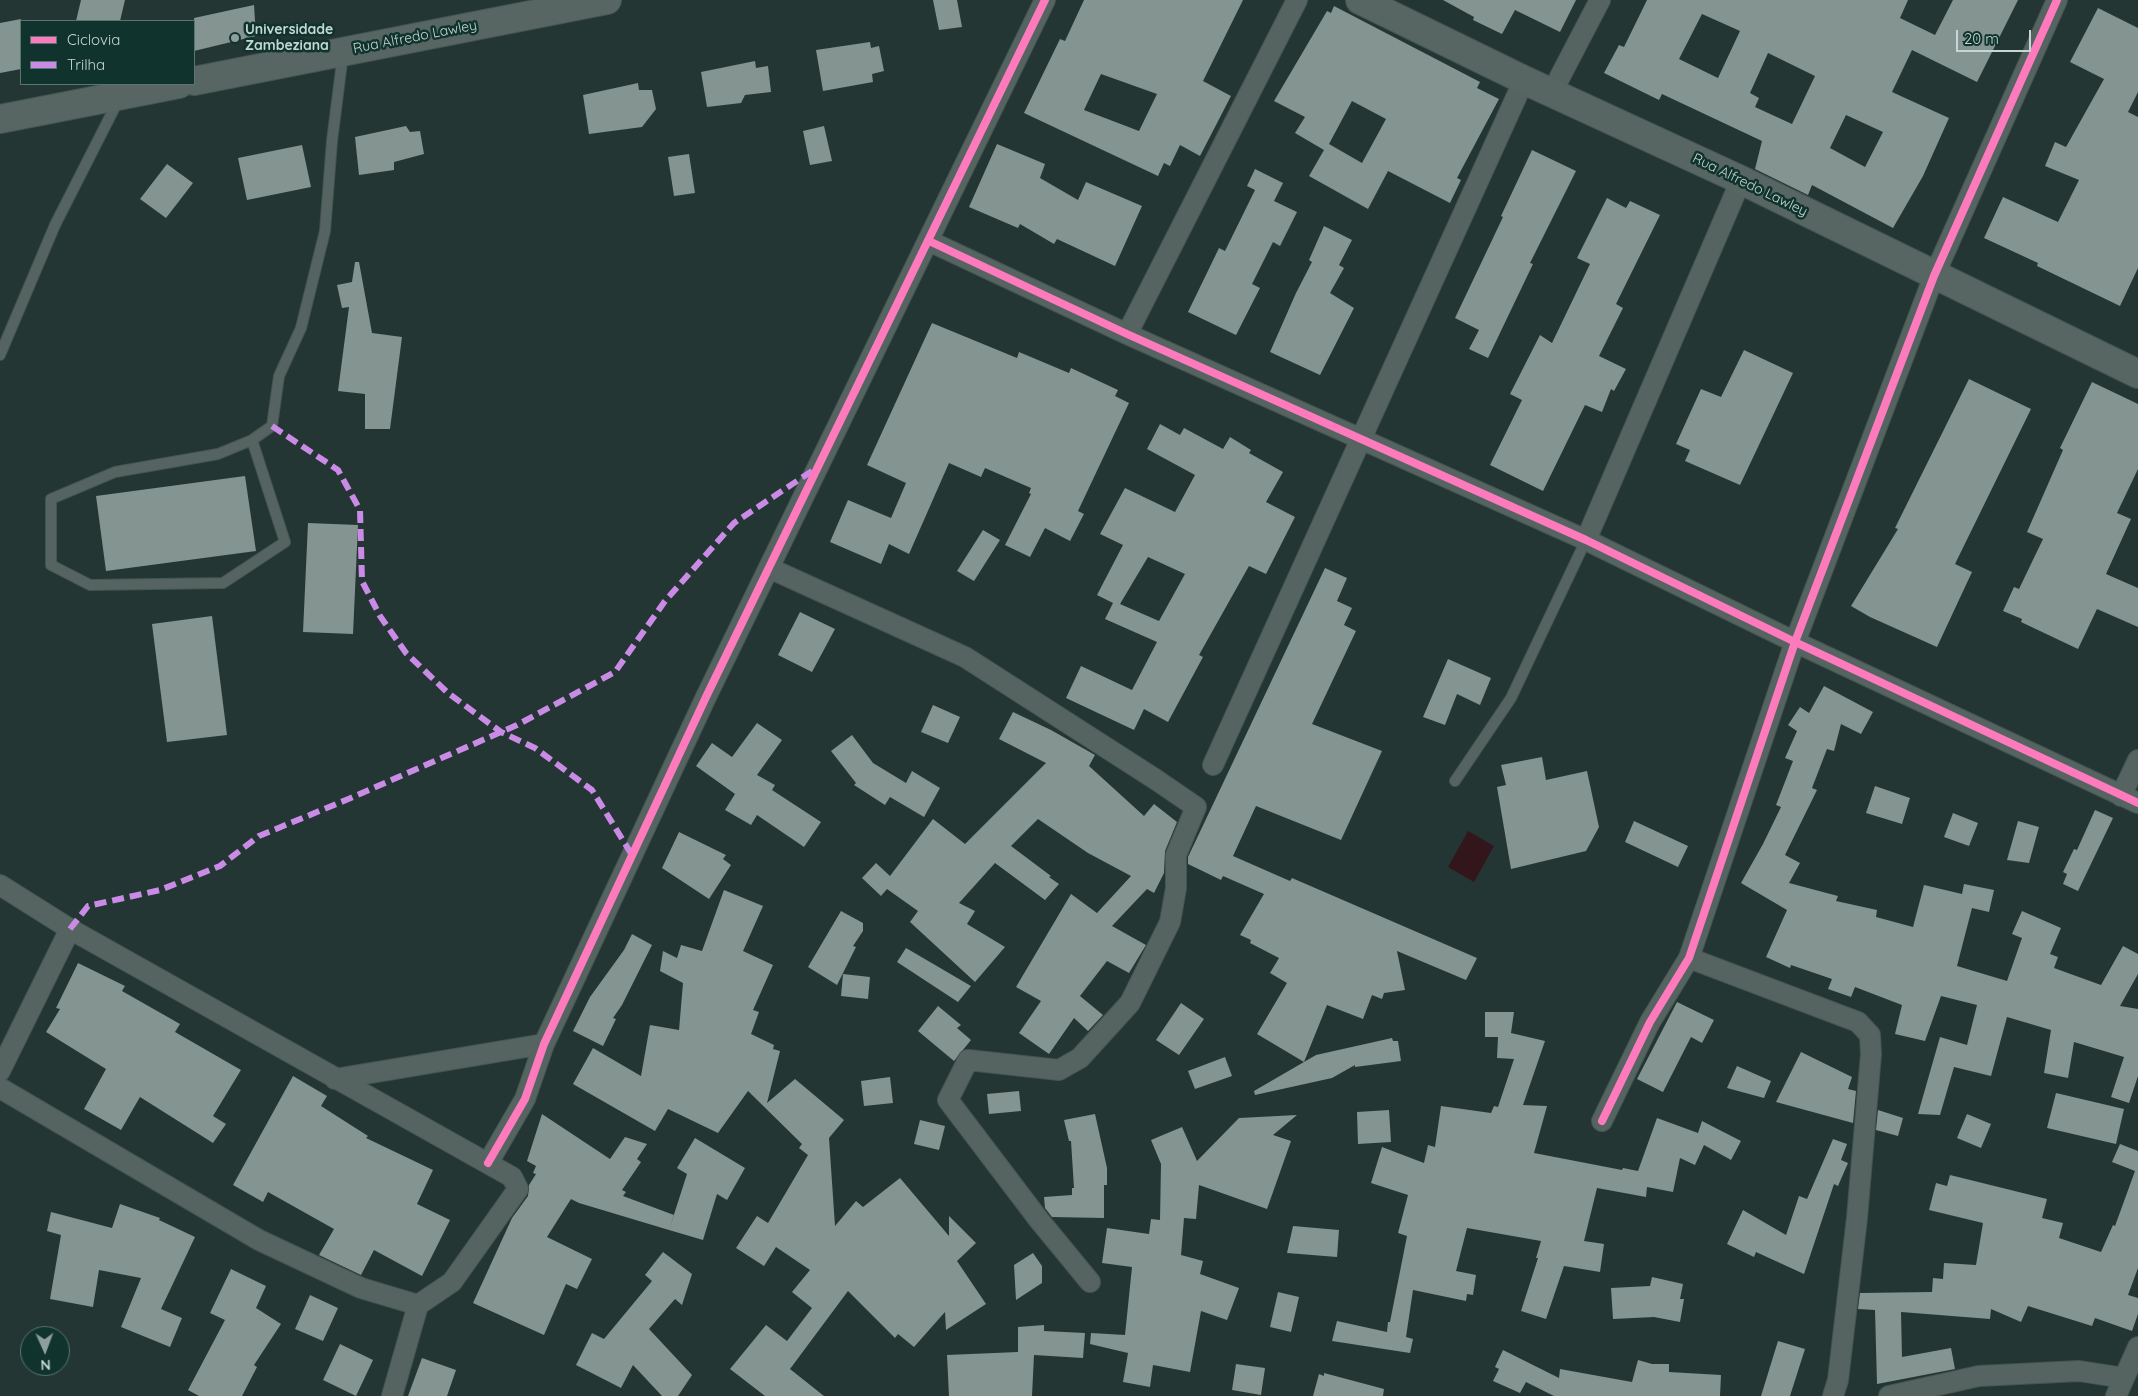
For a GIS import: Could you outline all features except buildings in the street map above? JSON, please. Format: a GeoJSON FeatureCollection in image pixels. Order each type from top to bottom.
{"type":"FeatureCollection","features":[{"type":"Feature","properties":{"kind":"main road","name":"Rua Alfredo Lawley"},"geometry":{"type":"LineString","coordinates":[[195,81],[344,51],[559,4],[607,0]]}},
{"type":"Feature","properties":{"kind":"main road","name":"Rua Alfredo Lawley"},"geometry":{"type":"LineString","coordinates":[[1360,0],[1524,80],[1741,180],[1934,276],[2138,374]]}},
{"type":"Feature","properties":{"kind":"main road"},"geometry":{"type":"LineString","coordinates":[[0,119],[174,85]]}},
{"type":"Feature","properties":{"kind":"street"},"geometry":{"type":"LineString","coordinates":[[488,1163],[525,1099],[544,1044],[706,697],[1045,0]]}},
{"type":"Feature","properties":{"kind":"street"},"geometry":{"type":"LineString","coordinates":[[1127,334],[1297,0]]}},
{"type":"Feature","properties":{"kind":"street"},"geometry":{"type":"LineString","coordinates":[[1552,92],[1600,0]]}},
{"type":"Feature","properties":{"kind":"street"},"geometry":{"type":"LineString","coordinates":[[1602,1121],[1650,1022],[1689,958],[1795,642],[1934,276],[2057,0]]}},
{"type":"Feature","properties":{"kind":"street"},"geometry":{"type":"LineString","coordinates":[[1213,765],[1524,80]]}},
{"type":"Feature","properties":{"kind":"street"},"geometry":{"type":"LineString","coordinates":[[1586,540],[1741,180]]}},
{"type":"Feature","properties":{"kind":"street"},"geometry":{"type":"LineString","coordinates":[[929,241],[1127,334],[1586,540],[1795,642],[2130,800],[2138,760]]}},
{"type":"Feature","properties":{"kind":"street"},"geometry":{"type":"LineString","coordinates":[[769,568],[965,657],[1147,773],[1196,807],[1176,855],[1176,888],[1170,922],[1130,1003],[1080,1058],[1059,1070],[968,1060],[948,1100],[1039,1220],[1090,1282]]}},
{"type":"Feature","properties":{"kind":"street"},"geometry":{"type":"LineString","coordinates":[[0,885],[70,929],[512,1177],[518,1189],[452,1282],[418,1305],[392,1396]]}},
{"type":"Feature","properties":{"kind":"street"},"geometry":{"type":"LineString","coordinates":[[0,1071],[70,929]]}},
{"type":"Feature","properties":{"kind":"street"},"geometry":{"type":"LineString","coordinates":[[1689,958],[1858,1022],[1870,1035],[1871,1054],[1857,1218],[1838,1380],[1833,1396]]}},
{"type":"Feature","properties":{"kind":"street"},"geometry":{"type":"LineString","coordinates":[[335,1078],[544,1044]]}},
{"type":"Feature","properties":{"kind":"street"},"geometry":{"type":"LineString","coordinates":[[0,1088],[259,1240],[361,1288],[418,1305]]}},
{"type":"Feature","properties":{"kind":"street"},"geometry":{"type":"LineString","coordinates":[[1889,1396],[1932,1385],[1989,1375],[2079,1371],[2120,1387],[2138,1347]]}},
{"type":"Feature","properties":{"kind":"lane"},"geometry":{"type":"LineString","coordinates":[[252,440],[285,542],[223,583],[90,585],[50,565],[51,499],[115,472],[218,454],[252,440],[272,426],[279,376],[301,328],[325,231],[332,141],[344,51]]}},
{"type":"Feature","properties":{"kind":"lane"},"geometry":{"type":"LineString","coordinates":[[0,355],[55,225],[120,96]]}},
{"type":"Feature","properties":{"kind":"lane"},"geometry":{"type":"LineString","coordinates":[[1455,781],[1511,698],[1586,540]]}},
{"type":"Feature","properties":{"kind":"shaded area"},"geometry":{"type":"Polygon","coordinates":[[[1468,831],[1494,846],[1474,882],[1448,867],[1468,831]]]}},
{"type":"Feature","properties":{"kind":"marked path"},"geometry":{"type":"LineString","coordinates":[[272,426],[338,470],[360,510],[362,581],[380,616],[406,653],[448,693],[501,732],[535,748],[592,790],[632,855]]}},
{"type":"Feature","properties":{"kind":"marked path"},"geometry":{"type":"LineString","coordinates":[[70,929],[88,906],[160,890],[220,866],[259,836],[517,725],[615,672],[665,601],[734,523],[815,469]]}},
{"type":"Feature","properties":{"kind":"cycle path"},"geometry":{"type":"LineString","coordinates":[[488,1163],[525,1099],[544,1044],[706,697],[1045,0]]}},
{"type":"Feature","properties":{"kind":"cycle path"},"geometry":{"type":"LineString","coordinates":[[1602,1121],[1650,1022],[1689,958],[1795,642],[1934,276],[2057,0]]}},
{"type":"Feature","properties":{"kind":"cycle path"},"geometry":{"type":"LineString","coordinates":[[929,241],[1127,334],[1586,540],[1795,642],[2138,803]]}},
{"type":"Feature","properties":{"kind":"place","name":"Universidade Zambeziana"},"geometry":{"type":"Point","coordinates":[235,38]}}]}
